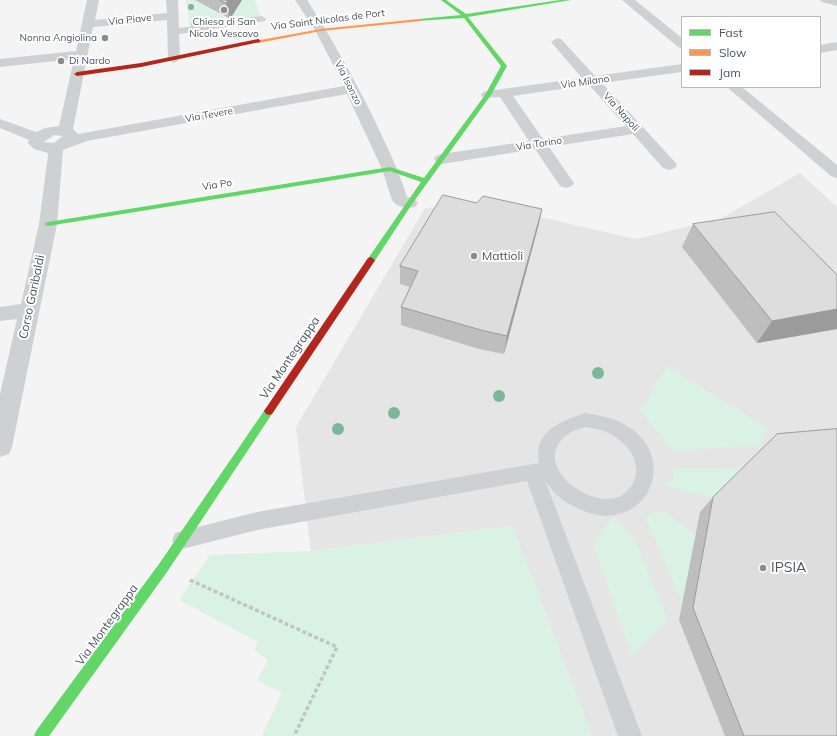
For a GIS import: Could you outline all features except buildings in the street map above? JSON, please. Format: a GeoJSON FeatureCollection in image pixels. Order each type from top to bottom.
{"type":"FeatureCollection","features":[{"type":"Feature","properties":{"kind":"street","name":"Corso Garibaldi"},"geometry":{"type":"LineString","coordinates":[[0,447],[48,224],[56,155],[62,140],[94,0]]}},
{"type":"Feature","properties":{"kind":"street"},"geometry":{"type":"LineString","coordinates":[[172,0],[174,59]]}},
{"type":"Feature","properties":{"kind":"street","name":"Via Isonzo"},"geometry":{"type":"LineString","coordinates":[[301,0],[321,30],[352,89],[390,169],[400,200],[409,203]]}},
{"type":"Feature","properties":{"kind":"street","name":"Via Montegrappa"},"geometry":{"type":"LineString","coordinates":[[41,736],[163,568],[409,203],[488,95],[504,66],[465,16],[444,0]]}},
{"type":"Feature","properties":{"kind":"street","name":"Via Saint Nicolas de Port"},"geometry":{"type":"LineString","coordinates":[[77,74],[174,59],[281,36],[321,30],[465,16],[570,0]]}},
{"type":"Feature","properties":{"kind":"street"},"geometry":{"type":"LineString","coordinates":[[628,0],[681,43]]}},
{"type":"Feature","properties":{"kind":"street"},"geometry":{"type":"LineString","coordinates":[[826,0],[837,2]]}},
{"type":"Feature","properties":{"kind":"street","name":"Via Piave"},"geometry":{"type":"LineString","coordinates":[[88,24],[173,16]]}},
{"type":"Feature","properties":{"kind":"street","name":"Via Napoli"},"geometry":{"type":"LineString","coordinates":[[557,42],[669,165]]}},
{"type":"Feature","properties":{"kind":"street"},"geometry":{"type":"LineString","coordinates":[[821,49],[837,46]]}},
{"type":"Feature","properties":{"kind":"street"},"geometry":{"type":"LineString","coordinates":[[0,63],[81,54]]}},
{"type":"Feature","properties":{"kind":"street","name":"Via Milano"},"geometry":{"type":"LineString","coordinates":[[488,95],[681,68]]}},
{"type":"Feature","properties":{"kind":"street"},"geometry":{"type":"LineString","coordinates":[[735,88],[837,173]]}},
{"type":"Feature","properties":{"kind":"street","name":"Via Tevere"},"geometry":{"type":"LineString","coordinates":[[0,123],[37,138],[50,131],[62,140],[352,89]]}},
{"type":"Feature","properties":{"kind":"street"},"geometry":{"type":"LineString","coordinates":[[504,93],[566,183]]}},
{"type":"Feature","properties":{"kind":"street","name":"Via Torino"},"geometry":{"type":"LineString","coordinates":[[442,159],[636,129]]}},
{"type":"Feature","properties":{"kind":"street"},"geometry":{"type":"LineString","coordinates":[[390,169],[425,181]]}},
{"type":"Feature","properties":{"kind":"street","name":"Via Po"},"geometry":{"type":"LineString","coordinates":[[48,224],[390,169]]}},
{"type":"Feature","properties":{"kind":"street"},"geometry":{"type":"LineString","coordinates":[[0,314],[29,310]]}},
{"type":"Feature","properties":{"kind":"lane"},"geometry":{"type":"LineString","coordinates":[[173,32],[262,19]]}},
{"type":"Feature","properties":{"kind":"lane"},"geometry":{"type":"LineString","coordinates":[[182,540],[257,521],[540,471],[556,483],[568,495],[583,503],[600,507],[616,506],[631,501],[641,491],[646,479],[646,465],[641,451],[631,438],[617,428],[606,424],[585,420],[570,423],[558,430],[549,441],[540,471],[630,736]]}},
{"type":"Feature","properties":{"kind":"path"},"geometry":{"type":"LineString","coordinates":[[163,568],[337,647],[294,736]]}},
{"type":"Feature","properties":{"kind":"shaded area"},"geometry":{"type":"Polygon","coordinates":[[[800,173],[837,207],[837,736],[592,736],[512,526],[311,551],[296,427],[425,208],[483,204],[636,239],[720,219],[800,173]]]}},
{"type":"Feature","properties":{"kind":"green space"},"geometry":{"type":"Polygon","coordinates":[[[186,0],[195,0],[229,20],[242,0],[255,0],[261,18],[190,28],[186,0]]]}},
{"type":"Feature","properties":{"kind":"green space"},"geometry":{"type":"Polygon","coordinates":[[[667,366],[766,427],[761,445],[673,451],[640,411],[667,366]]]}},
{"type":"Feature","properties":{"kind":"green space"},"geometry":{"type":"Polygon","coordinates":[[[745,468],[714,499],[663,484],[674,479],[672,469],[745,468]]]}},
{"type":"Feature","properties":{"kind":"green space"},"geometry":{"type":"Polygon","coordinates":[[[662,511],[696,534],[682,603],[645,517],[662,511]]]}},
{"type":"Feature","properties":{"kind":"green space"},"geometry":{"type":"Polygon","coordinates":[[[613,516],[634,539],[668,619],[632,656],[594,547],[613,516]]]}},
{"type":"Feature","properties":{"kind":"green space"},"geometry":{"type":"Polygon","coordinates":[[[512,526],[592,736],[262,736],[282,692],[257,681],[268,660],[255,650],[258,642],[179,600],[210,555],[311,551],[512,526]]]}},
{"type":"Feature","properties":{"kind":"traffic: fast"},"geometry":{"type":"LineString","coordinates":[[371,260],[409,203],[488,95],[504,66],[465,16],[443,0]]}},
{"type":"Feature","properties":{"kind":"traffic: fast"},"geometry":{"type":"LineString","coordinates":[[419,20],[465,16],[569,0]]}},
{"type":"Feature","properties":{"kind":"traffic: fast"},"geometry":{"type":"LineString","coordinates":[[48,224],[390,169],[425,181]]}},
{"type":"Feature","properties":{"kind":"traffic: fast"},"geometry":{"type":"LineString","coordinates":[[41,736],[163,568],[269,411]]}},
{"type":"Feature","properties":{"kind":"traffic: slow"},"geometry":{"type":"LineString","coordinates":[[258,41],[321,30],[419,20]]}},
{"type":"Feature","properties":{"kind":"traffic: jam"},"geometry":{"type":"LineString","coordinates":[[77,74],[141,65],[258,41]]}},
{"type":"Feature","properties":{"kind":"traffic: jam"},"geometry":{"type":"LineString","coordinates":[[269,411],[371,260]]}},
{"type":"Feature","properties":{"kind":"place","name":"Chiesa di San Nicola Vescovo"},"geometry":{"type":"Point","coordinates":[224,10]}},
{"type":"Feature","properties":{"kind":"place","name":"Nonna Angiolina"},"geometry":{"type":"Point","coordinates":[105,38]}},
{"type":"Feature","properties":{"kind":"place","name":"Di Nardo"},"geometry":{"type":"Point","coordinates":[61,61]}},
{"type":"Feature","properties":{"kind":"place","name":"Mattioli"},"geometry":{"type":"Point","coordinates":[474,256]}},
{"type":"Feature","properties":{"kind":"place","name":"IPSIA"},"geometry":{"type":"Point","coordinates":[763,568]}}]}
